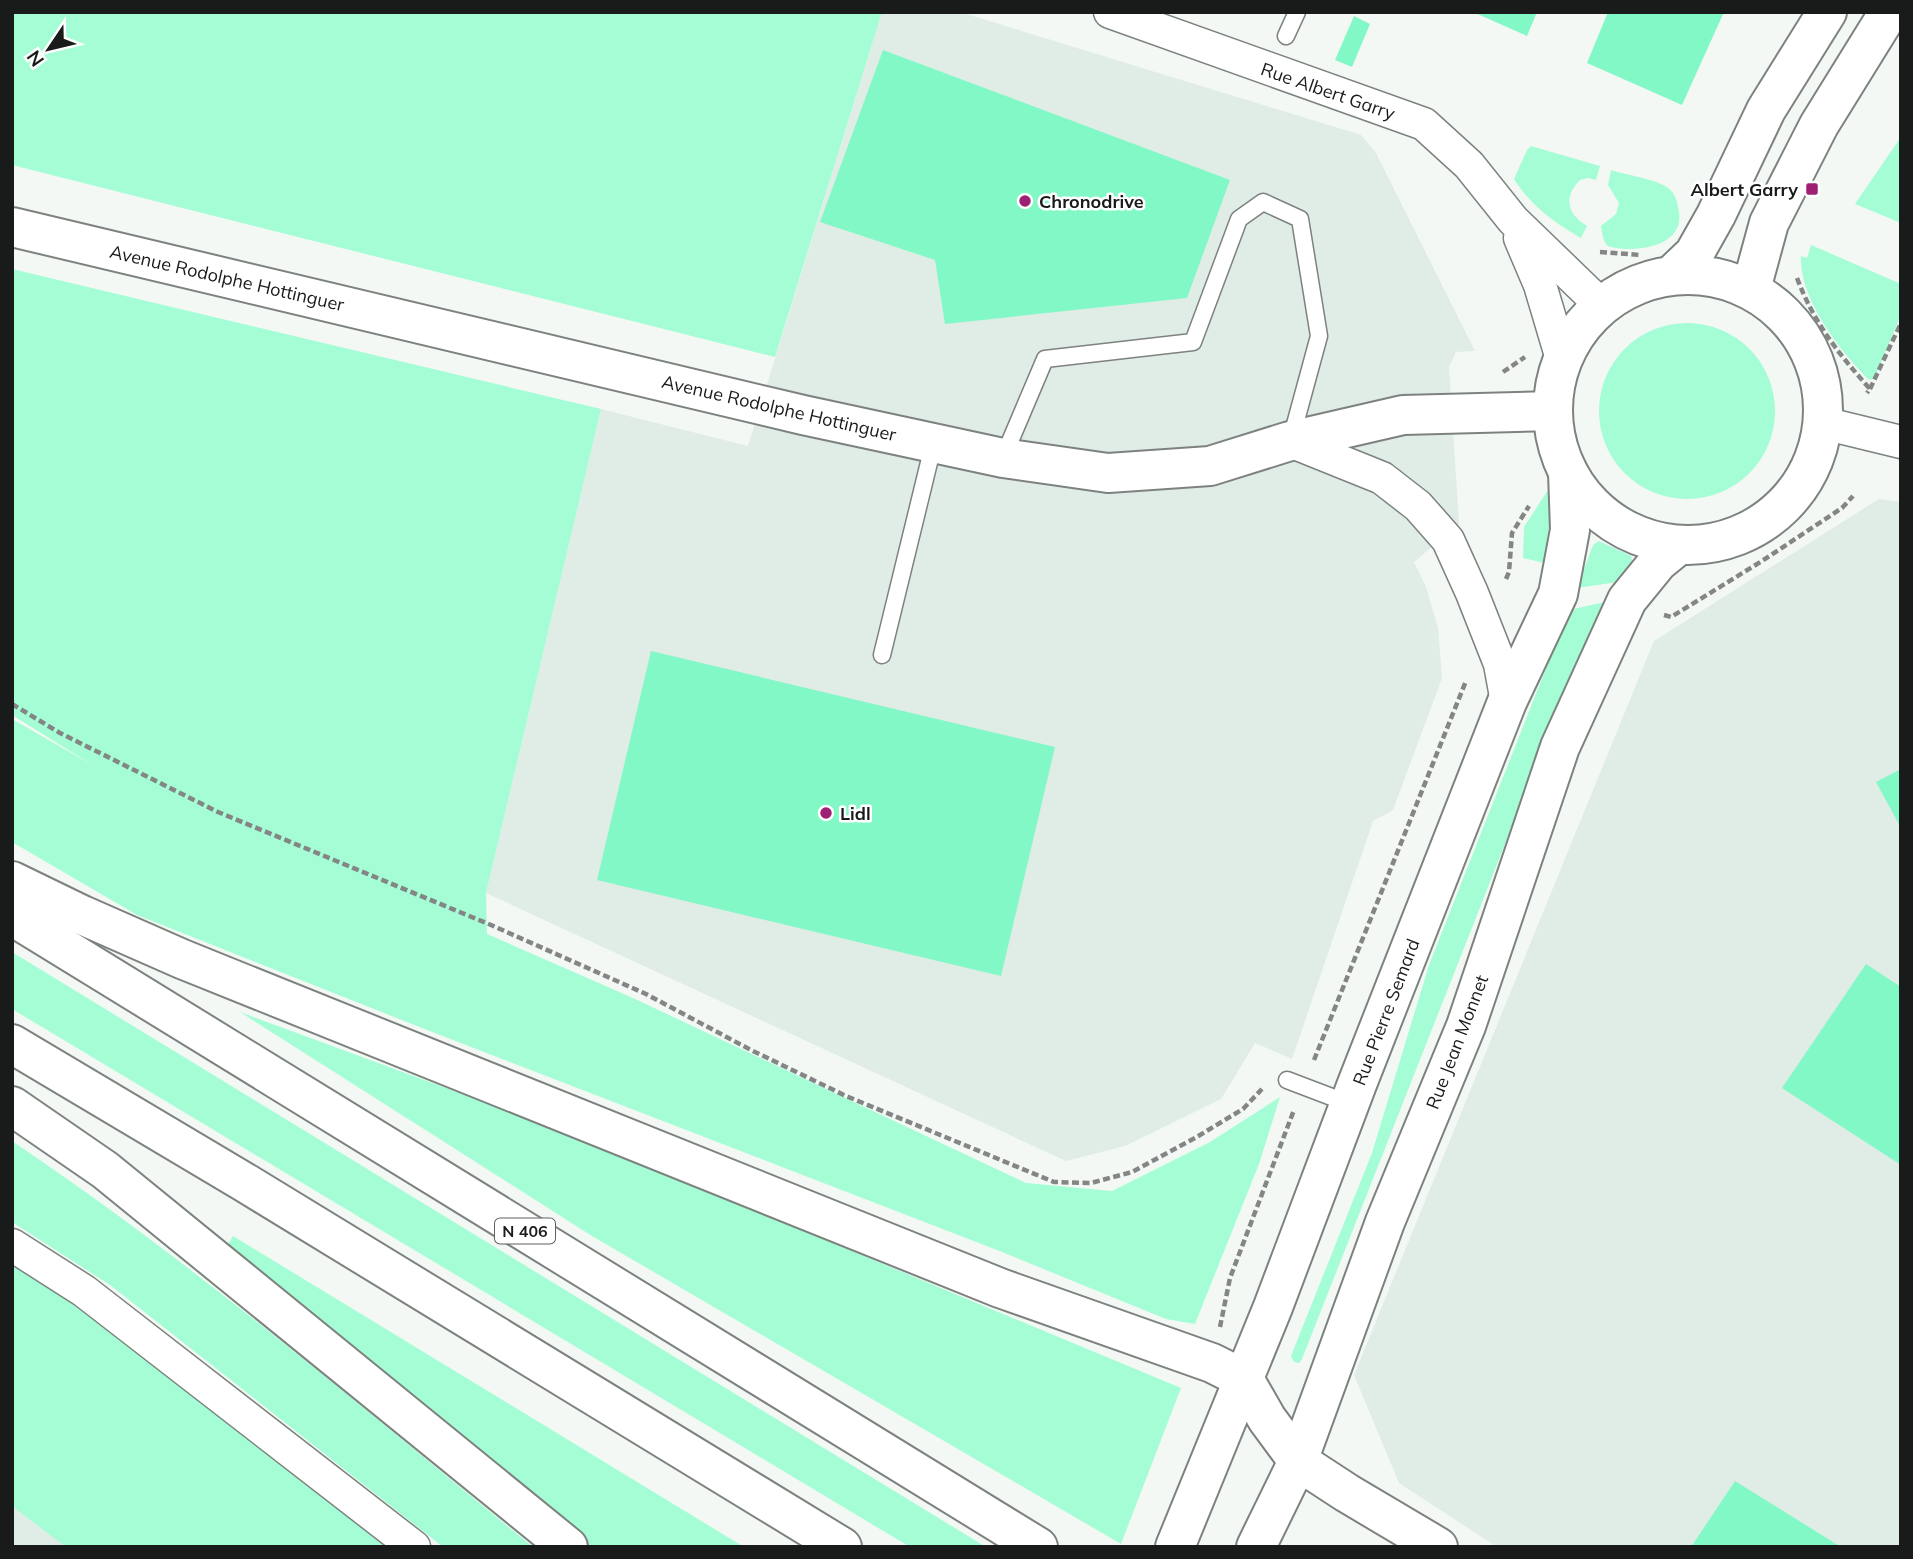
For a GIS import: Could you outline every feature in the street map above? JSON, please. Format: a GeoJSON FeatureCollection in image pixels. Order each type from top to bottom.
{"type":"FeatureCollection","features":[{"type":"Feature","properties":{"kind":"main road"},"geometry":{"type":"LineString","coordinates":[[1661,263],[1751,289],[1783,313],[1807,345],[1821,383],[1824,423],[1812,467],[1786,504],[1749,531],[1706,544],[1674,549],[1623,529],[1591,504],[1568,472],[1560,456],[1553,411],[1562,359],[1578,330],[1601,305],[1635,284],[1661,263],[1693,254],[1766,110],[1827,12]]}},
{"type":"Feature","properties":{"kind":"main road"},"geometry":{"type":"LineString","coordinates":[[1751,289],[1769,223],[1819,125],[1889,12]]}},
{"type":"Feature","properties":{"kind":"main road","name":"Avenue Rodolphe Hottinguer"},"geometry":{"type":"LineString","coordinates":[[12,227],[803,415],[1003,458],[1108,473],[1210,466],[1290,442],[1403,415],[1553,411]]}},
{"type":"Feature","properties":{"kind":"main road","name":"Rue Pierre Semard"},"geometry":{"type":"LineString","coordinates":[[1175,1547],[1228,1371],[1273,1307],[1507,702],[1558,594],[1570,530],[1568,472]]}},
{"type":"Feature","properties":{"kind":"main road","name":"Rue Jean Monnet"},"geometry":{"type":"LineString","coordinates":[[1256,1547],[1298,1461],[1385,1222],[1466,1026],[1560,747],[1627,600],[1658,562],[1674,549]]}},
{"type":"Feature","properties":{"kind":"main road"},"geometry":{"type":"LineString","coordinates":[[12,881],[182,959],[1000,1288],[1228,1371],[1298,1461],[1438,1547]]}},
{"type":"Feature","properties":{"kind":"main road","name":"N 406"},"geometry":{"type":"LineString","coordinates":[[12,916],[1038,1547]]}},
{"type":"Feature","properties":{"kind":"main road"},"geometry":{"type":"LineString","coordinates":[[12,1044],[244,1182],[842,1547]]}},
{"type":"Feature","properties":{"kind":"main road"},"geometry":{"type":"LineString","coordinates":[[12,1106],[105,1170],[568,1547]]}},
{"type":"Feature","properties":{"kind":"street","name":"Rue Albert Garry"},"geometry":{"type":"LineString","coordinates":[[1110,12],[1424,124],[1469,165],[1513,220],[1601,305]]}},
{"type":"Feature","properties":{"kind":"street","name":"Rue Albert Garry"},"geometry":{"type":"LineString","coordinates":[[1513,220],[1540,285],[1562,359]]}},
{"type":"Feature","properties":{"kind":"street"},"geometry":{"type":"LineString","coordinates":[[1824,423],[1901,442]]}},
{"type":"Feature","properties":{"kind":"street"},"geometry":{"type":"LineString","coordinates":[[1290,442],[1382,478],[1418,506],[1448,540],[1500,664],[1507,702]]}},
{"type":"Feature","properties":{"kind":"street"},"geometry":{"type":"LineString","coordinates":[[12,1245],[84,1292],[414,1547]]}},
{"type":"Feature","properties":{"kind":"lane"},"geometry":{"type":"LineString","coordinates":[[1286,37],[1297,12]]}},
{"type":"Feature","properties":{"kind":"lane"},"geometry":{"type":"LineString","coordinates":[[1003,458],[1045,359],[1193,342],[1239,219],[1263,202],[1300,219],[1319,336],[1290,442]]}},
{"type":"Feature","properties":{"kind":"lane"},"geometry":{"type":"LineString","coordinates":[[882,655],[933,442]]}},
{"type":"Feature","properties":{"kind":"lane"},"geometry":{"type":"LineString","coordinates":[[1287,1080],[1350,1104]]}},
{"type":"Feature","properties":{"kind":"path"},"geometry":{"type":"LineString","coordinates":[[1596,250],[1638,256],[1661,263]]}},
{"type":"Feature","properties":{"kind":"path"},"geometry":{"type":"LineString","coordinates":[[1795,275],[1823,333],[1869,391],[1901,323]]}},
{"type":"Feature","properties":{"kind":"path"},"geometry":{"type":"LineString","coordinates":[[1656,613],[1671,617],[1842,508],[1853,496]]}},
{"type":"Feature","properties":{"kind":"path"},"geometry":{"type":"LineString","coordinates":[[1228,1371],[1230,1278],[1303,1087],[1509,572],[1511,533]]}},
{"type":"Feature","properties":{"kind":"path"},"geometry":{"type":"LineString","coordinates":[[12,704],[60,733],[218,812],[491,925],[646,994],[751,1050],[846,1096],[1055,1182],[1091,1183],[1132,1172],[1243,1108],[1266,1085],[1287,1080]]}},
{"type":"Feature","properties":{"kind":"shaded area"},"geometry":{"type":"Polygon","coordinates":[[[882,12],[960,12],[1361,135],[1376,153],[1475,351],[1456,352],[1449,367],[1459,524],[1414,562],[1426,587],[1438,628],[1442,678],[1393,810],[1373,821],[1292,1059],[1255,1043],[1221,1099],[1125,1146],[1066,1161],[486,893],[601,409],[748,446],[882,12]]]}},
{"type":"Feature","properties":{"kind":"shaded area"},"geometry":{"type":"Polygon","coordinates":[[[1879,499],[1901,502],[1901,1547],[1497,1547],[1399,1483],[1354,1375],[1654,641],[1879,499]]]}},
{"type":"Feature","properties":{"kind":"shaded area"},"geometry":{"type":"Polygon","coordinates":[[[12,1500],[71,1547],[12,1547],[12,1500]]]}},
{"type":"Feature","properties":{"kind":"green space"},"geometry":{"type":"Polygon","coordinates":[[[12,12],[882,12],[775,357],[12,165],[12,12]]]}},
{"type":"Feature","properties":{"kind":"green space"},"geometry":{"type":"Polygon","coordinates":[[[1901,137],[1901,223],[1855,204],[1901,137]]]}},
{"type":"Feature","properties":{"kind":"green space"},"geometry":{"type":"Polygon","coordinates":[[[1531,146],[1600,166],[1596,180],[1580,180],[1569,199],[1575,216],[1587,226],[1581,238],[1544,213],[1514,179],[1531,146]]]}},
{"type":"Feature","properties":{"kind":"green space"},"geometry":{"type":"Polygon","coordinates":[[[1611,170],[1656,182],[1674,194],[1679,219],[1672,235],[1645,248],[1624,249],[1606,244],[1601,226],[1616,214],[1619,203],[1608,185],[1611,170]]]}},
{"type":"Feature","properties":{"kind":"green space"},"geometry":{"type":"Polygon","coordinates":[[[1811,245],[1901,284],[1901,315],[1874,379],[1869,380],[1846,354],[1814,306],[1802,272],[1801,256],[1807,258],[1811,245]]]}},
{"type":"Feature","properties":{"kind":"green space"},"geometry":{"type":"Polygon","coordinates":[[[12,269],[601,409],[486,893],[487,934],[633,998],[1026,1183],[1112,1191],[1210,1142],[1280,1097],[1259,1164],[1195,1324],[1166,1319],[997,1250],[137,915],[12,842],[12,719],[94,766],[12,715],[12,269]]]}},
{"type":"Feature","properties":{"kind":"green space"},"geometry":{"type":"Polygon","coordinates":[[[1687,323],[1721,329],[1749,349],[1769,377],[1775,411],[1769,445],[1749,473],[1721,493],[1687,499],[1653,493],[1625,473],[1605,445],[1599,411],[1605,377],[1625,349],[1653,329],[1687,323]]]}},
{"type":"Feature","properties":{"kind":"green space"},"geometry":{"type":"Polygon","coordinates":[[[1548,490],[1551,506],[1545,563],[1523,558],[1524,527],[1548,490]]]}},
{"type":"Feature","properties":{"kind":"green space"},"geometry":{"type":"Polygon","coordinates":[[[1599,541],[1631,556],[1633,565],[1618,582],[1577,588],[1593,545],[1599,541]]]}},
{"type":"Feature","properties":{"kind":"green space"},"geometry":{"type":"Polygon","coordinates":[[[1605,602],[1546,740],[1302,1359],[1299,1363],[1294,1362],[1291,1356],[1372,1153],[1429,965],[1569,610],[1605,602]]]}},
{"type":"Feature","properties":{"kind":"green space"},"geometry":{"type":"Polygon","coordinates":[[[12,952],[986,1547],[910,1547],[12,1009],[12,952]]]}},
{"type":"Feature","properties":{"kind":"green space"},"geometry":{"type":"Polygon","coordinates":[[[240,1012],[566,1132],[1181,1388],[1121,1544],[592,1236],[240,1012]]]}},
{"type":"Feature","properties":{"kind":"green space"},"geometry":{"type":"Polygon","coordinates":[[[12,1141],[80,1188],[212,1287],[533,1547],[443,1547],[110,1285],[12,1222],[12,1141]]]}},
{"type":"Feature","properties":{"kind":"green space"},"geometry":{"type":"Polygon","coordinates":[[[233,1236],[744,1547],[592,1547],[224,1251],[233,1236]]]}},
{"type":"Feature","properties":{"kind":"green space"},"geometry":{"type":"Polygon","coordinates":[[[12,1265],[95,1318],[386,1547],[66,1547],[12,1506],[12,1265]]]}},
{"type":"Feature","properties":{"kind":"building"},"geometry":{"type":"Polygon","coordinates":[[[1473,12],[1537,12],[1527,36],[1473,12]]]}},
{"type":"Feature","properties":{"kind":"building"},"geometry":{"type":"Polygon","coordinates":[[[1608,12],[1724,12],[1682,105],[1587,63],[1608,12]]]}},
{"type":"Feature","properties":{"kind":"building"},"geometry":{"type":"Polygon","coordinates":[[[1354,16],[1370,24],[1352,67],[1335,60],[1354,16]]]}},
{"type":"Feature","properties":{"kind":"building","name":"Chronodrive"},"geometry":{"type":"Polygon","coordinates":[[[883,50],[1230,180],[1187,298],[945,324],[935,260],[820,222],[883,50]]]}},
{"type":"Feature","properties":{"kind":"building","name":"Lidl"},"geometry":{"type":"Polygon","coordinates":[[[651,651],[1055,747],[1001,976],[597,880],[651,651]]]}},
{"type":"Feature","properties":{"kind":"building"},"geometry":{"type":"Polygon","coordinates":[[[1901,769],[1901,828],[1876,782],[1901,769]]]}},
{"type":"Feature","properties":{"kind":"building"},"geometry":{"type":"Polygon","coordinates":[[[1866,964],[1901,987],[1901,1165],[1782,1088],[1866,964]]]}},
{"type":"Feature","properties":{"kind":"building"},"geometry":{"type":"Polygon","coordinates":[[[1735,1481],[1841,1547],[1691,1547],[1735,1481]]]}},
{"type":"Feature","properties":{"kind":"place","name":"Albert Garry"},"geometry":{"type":"Point","coordinates":[1812,189]}},
{"type":"Feature","properties":{"kind":"place","name":"Chronodrive"},"geometry":{"type":"Point","coordinates":[1025,201]}},
{"type":"Feature","properties":{"kind":"place","name":"Lidl"},"geometry":{"type":"Point","coordinates":[826,813]}}]}
